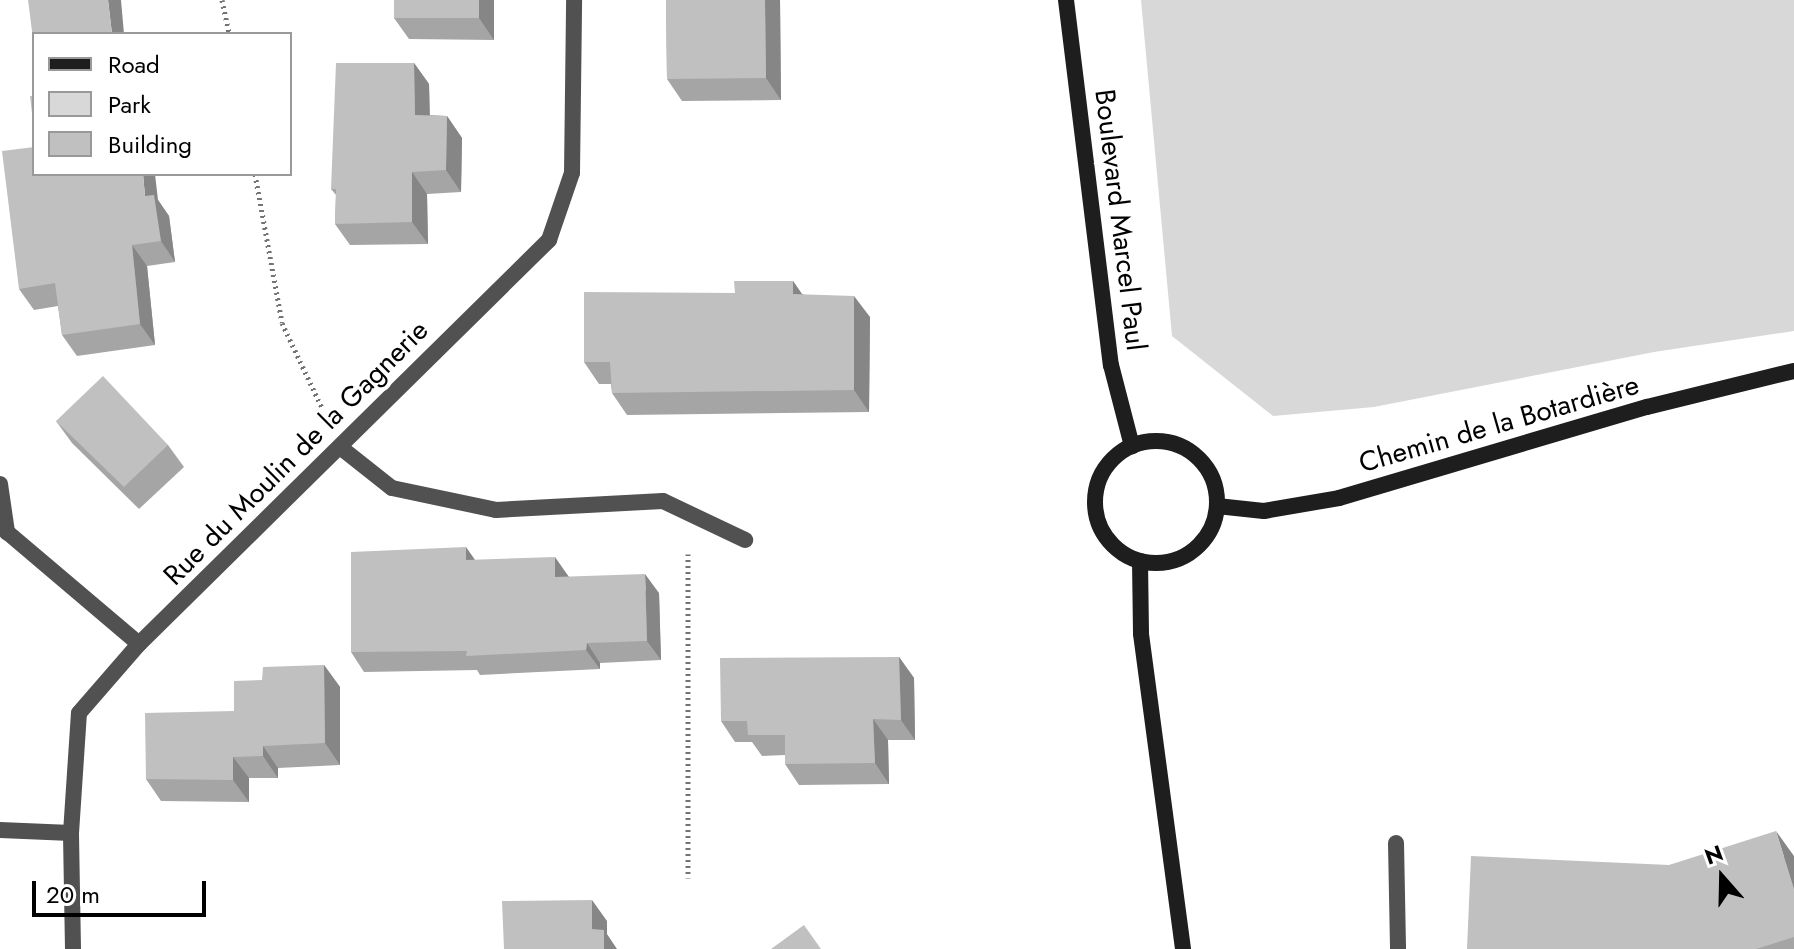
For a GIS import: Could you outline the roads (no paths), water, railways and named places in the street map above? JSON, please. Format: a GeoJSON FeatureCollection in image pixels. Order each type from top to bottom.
{"type":"FeatureCollection","features":[{"type":"Feature","properties":{"kind":"street","name":"Rue du Moulin de la Gagnerie"},"geometry":{"type":"LineString","coordinates":[[73,949],[71,833],[79,713],[139,644],[549,240],[572,173],[574,0]]}},
{"type":"Feature","properties":{"kind":"street","name":"Boulevard Marcel Paul"},"geometry":{"type":"LineString","coordinates":[[1066,0],[1111,365],[1132,446]]}},
{"type":"Feature","properties":{"kind":"street","name":"Chemin de la Botardière"},"geometry":{"type":"LineString","coordinates":[[1217,506],[1264,511],[1339,498],[1647,407],[1794,371]]}},
{"type":"Feature","properties":{"kind":"street"},"geometry":{"type":"LineString","coordinates":[[1153,441],[1173,443],[1192,451],[1207,467],[1216,486],[1217,506],[1213,524],[1192,552],[1158,563],[1140,561],[1123,554],[1109,541],[1095,506],[1104,470],[1116,456],[1132,446],[1153,441]]}},
{"type":"Feature","properties":{"kind":"street"},"geometry":{"type":"LineString","coordinates":[[340,447],[392,488],[496,510],[663,501],[745,540]]}},
{"type":"Feature","properties":{"kind":"street"},"geometry":{"type":"LineString","coordinates":[[0,484],[7,532],[139,644]]}},
{"type":"Feature","properties":{"kind":"street"},"geometry":{"type":"LineString","coordinates":[[1140,561],[1141,634],[1183,949]]}},
{"type":"Feature","properties":{"kind":"street"},"geometry":{"type":"LineString","coordinates":[[0,830],[71,833]]}},
{"type":"Feature","properties":{"kind":"street"},"geometry":{"type":"LineString","coordinates":[[1396,843],[1398,949]]}}]}
